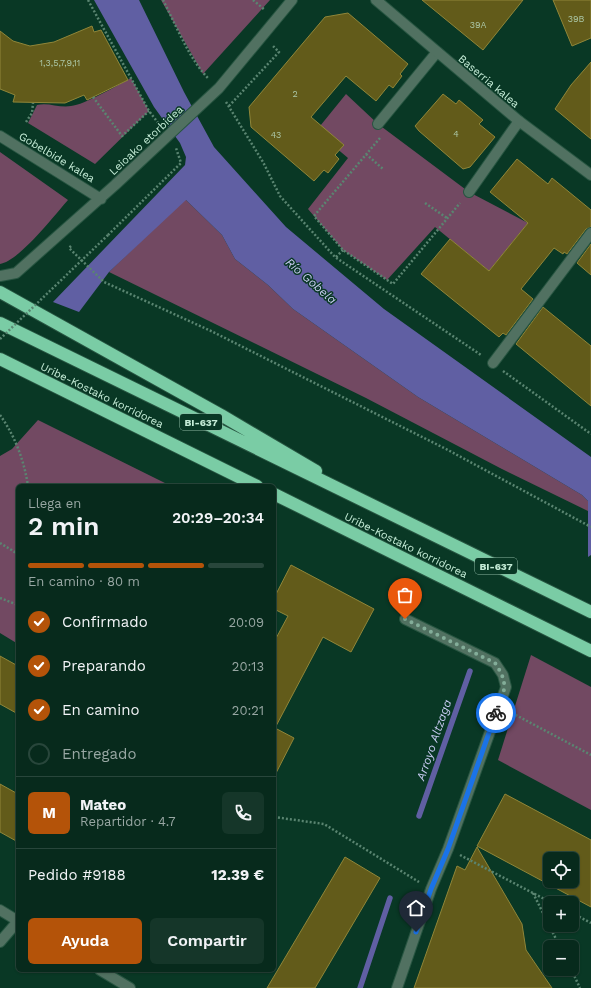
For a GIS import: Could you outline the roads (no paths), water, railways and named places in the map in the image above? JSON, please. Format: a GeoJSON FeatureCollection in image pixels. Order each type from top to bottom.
{"type":"FeatureCollection","features":[{"type":"Feature","properties":{"kind":"highway"},"geometry":{"type":"LineString","coordinates":[[0,292],[221,415],[402,521]]}},
{"type":"Feature","properties":{"kind":"highway","name":"BI-637"},"geometry":{"type":"LineString","coordinates":[[0,324],[402,521]]}},
{"type":"Feature","properties":{"kind":"highway","name":"Uribe-Kostako korridorea"},"geometry":{"type":"LineString","coordinates":[[0,359],[253,484]]}},
{"type":"Feature","properties":{"kind":"highway","name":"Uribe-Kostako korridorea"},"geometry":{"type":"LineString","coordinates":[[276,495],[591,651]]}},
{"type":"Feature","properties":{"kind":"highway","name":"Uribe-Kostako korridorea"},"geometry":{"type":"LineString","coordinates":[[402,521],[591,612]]}},
{"type":"Feature","properties":{"kind":"street","name":"Leioako etorbidea"},"geometry":{"type":"LineString","coordinates":[[0,276],[16,273],[101,199],[168,136],[221,93],[261,35],[292,0]]}},
{"type":"Feature","properties":{"kind":"street","name":"Baserria kalea"},"geometry":{"type":"LineString","coordinates":[[376,0],[519,121],[591,175]]}},
{"type":"Feature","properties":{"kind":"street"},"geometry":{"type":"LineString","coordinates":[[378,124],[437,52]]}},
{"type":"Feature","properties":{"kind":"street"},"geometry":{"type":"LineString","coordinates":[[469,192],[519,121]]}},
{"type":"Feature","properties":{"kind":"street","name":"Gobelbide kalea"},"geometry":{"type":"LineString","coordinates":[[0,136],[101,199]]}},
{"type":"Feature","properties":{"kind":"street"},"geometry":{"type":"LineString","coordinates":[[493,363],[591,233]]}},
{"type":"Feature","properties":{"kind":"street"},"geometry":{"type":"LineString","coordinates":[[397,988],[431,889],[448,849],[506,687],[503,675],[495,663],[405,619]]}},
{"type":"Feature","properties":{"kind":"street"},"geometry":{"type":"LineString","coordinates":[[0,910],[16,920]]}},
{"type":"Feature","properties":{"kind":"street"},"geometry":{"type":"LineString","coordinates":[[0,942],[16,923]]}},
{"type":"Feature","properties":{"kind":"street"},"geometry":{"type":"LineString","coordinates":[[103,972],[130,988]]}},
{"type":"Feature","properties":{"kind":"water","name":"Río Gobela"},"geometry":{"type":"Polygon","coordinates":[[[94,0],[139,0],[184,92],[214,147],[286,227],[384,309],[591,457],[591,555],[588,557],[588,501],[582,495],[418,397],[293,309],[268,285],[235,259],[222,235],[186,200],[109,272],[79,312],[53,302],[185,165],[186,157],[180,143],[154,107],[94,0]]]}},
{"type":"Feature","properties":{"kind":"waterway","name":"Arroyo Altzaga"},"geometry":{"type":"LineString","coordinates":[[419,816],[470,671]]}},
{"type":"Feature","properties":{"kind":"waterway","name":"Arroyo Altzaga"},"geometry":{"type":"LineString","coordinates":[[360,988],[390,898]]}}]}
